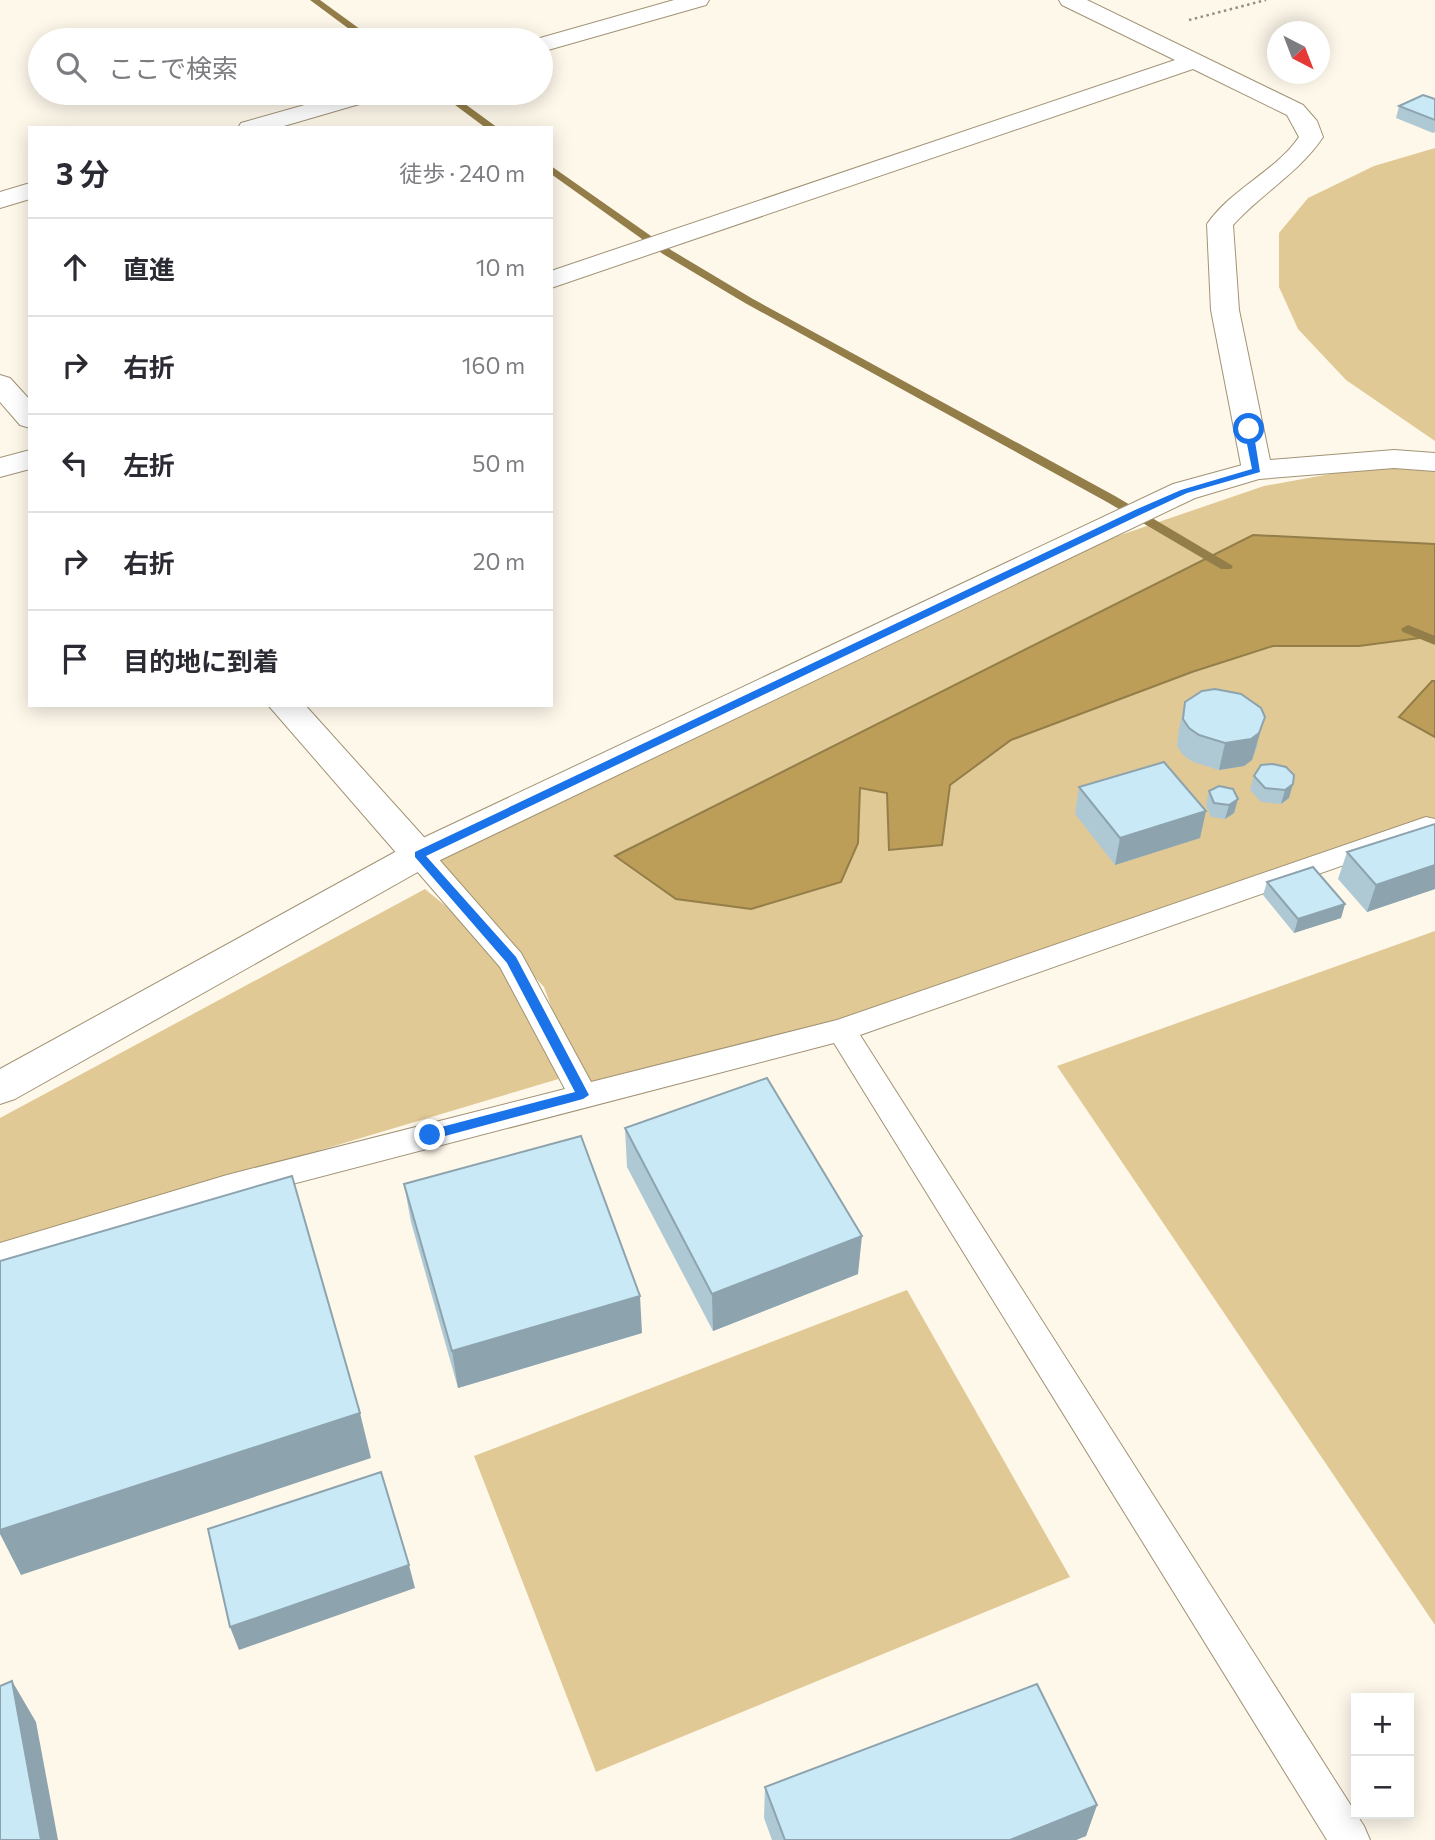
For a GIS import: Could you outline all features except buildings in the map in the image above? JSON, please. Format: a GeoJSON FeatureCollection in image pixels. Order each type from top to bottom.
{"type":"FeatureCollection","features":[{"type":"Feature","properties":{"kind":"street"},"geometry":{"type":"LineString","coordinates":[[553,42],[698,0]]}},
{"type":"Feature","properties":{"kind":"street"},"geometry":{"type":"LineString","coordinates":[[1070,0],[1295,110],[1306,121],[1311,136],[1298,155],[1245,196],[1220,224],[1225,310],[1256,470]]}},
{"type":"Feature","properties":{"kind":"street"},"geometry":{"type":"LineString","coordinates":[[553,280],[1194,61]]}},
{"type":"Feature","properties":{"kind":"street"},"geometry":{"type":"LineString","coordinates":[[257,126],[330,105]]}},
{"type":"Feature","properties":{"kind":"street"},"geometry":{"type":"LineString","coordinates":[[0,200],[28,192]]}},
{"type":"Feature","properties":{"kind":"street"},"geometry":{"type":"LineString","coordinates":[[0,384],[28,417]]}},
{"type":"Feature","properties":{"kind":"street"},"geometry":{"type":"LineString","coordinates":[[0,1088],[419,855],[1184,492],[1256,470],[1394,458],[1435,462]]}},
{"type":"Feature","properties":{"kind":"street"},"geometry":{"type":"LineString","coordinates":[[0,468],[28,460]]}},
{"type":"Feature","properties":{"kind":"street"},"geometry":{"type":"LineString","coordinates":[[287,707],[419,855]]}},
{"type":"Feature","properties":{"kind":"lane"},"geometry":{"type":"LineString","coordinates":[[0,1257],[228,1188],[841,1030],[1426,826]]}},
{"type":"Feature","properties":{"kind":"lane"},"geometry":{"type":"LineString","coordinates":[[419,855],[512,960],[583,1095]]}},
{"type":"Feature","properties":{"kind":"lane"},"geometry":{"type":"LineString","coordinates":[[841,1030],[1350,1840]]}},
{"type":"Feature","properties":{"kind":"path"},"geometry":{"type":"LineString","coordinates":[[1138,33],[1266,0]]}},
{"type":"Feature","properties":{"kind":"shaded area"},"geometry":{"type":"Polygon","coordinates":[[[1435,148],[1435,441],[1346,380],[1298,329],[1279,287],[1279,233],[1308,198],[1374,166],[1435,148]]]}},
{"type":"Feature","properties":{"kind":"shaded area"},"geometry":{"type":"Polygon","coordinates":[[[1407,460],[1435,462],[1435,544],[1253,535],[615,856],[859,788],[887,793],[950,785],[1011,740],[1156,685],[1273,646],[1340,646],[1435,635],[1435,681],[1399,717],[1435,737],[1435,827],[1025,966],[583,1095],[544,987],[445,883],[439,860],[1100,542],[1264,486],[1407,460]]]}},
{"type":"Feature","properties":{"kind":"shaded area"},"geometry":{"type":"Polygon","coordinates":[[[1253,535],[1435,544],[1435,636],[1359,646],[1273,646],[1192,672],[1011,740],[950,785],[942,845],[889,850],[887,793],[860,788],[858,843],[841,882],[751,909],[676,899],[615,856],[1253,535]]]}},
{"type":"Feature","properties":{"kind":"shaded area"},"geometry":{"type":"Polygon","coordinates":[[[1432,681],[1435,681],[1435,737],[1399,717],[1432,681]]]}},
{"type":"Feature","properties":{"kind":"shaded area"},"geometry":{"type":"Polygon","coordinates":[[[425,889],[511,960],[572,1075],[217,1181],[0,1257],[0,1118],[425,889]]]}},
{"type":"Feature","properties":{"kind":"shaded area"},"geometry":{"type":"Polygon","coordinates":[[[1435,931],[1435,1625],[1057,1066],[1435,931]]]}},
{"type":"Feature","properties":{"kind":"shaded area"},"geometry":{"type":"Polygon","coordinates":[[[907,1290],[1070,1577],[596,1772],[474,1456],[907,1290]]]}},
{"type":"Feature","properties":{"kind":"waterway"},"geometry":{"type":"LineString","coordinates":[[314,0],[353,28]]}},
{"type":"Feature","properties":{"kind":"waterway"},"geometry":{"type":"LineString","coordinates":[[461,105],[490,126]]}},
{"type":"Feature","properties":{"kind":"waterway"},"geometry":{"type":"LineString","coordinates":[[553,170],[667,252],[749,301],[1111,499],[1226,566]]}},
{"type":"Feature","properties":{"kind":"waterway"},"geometry":{"type":"LineString","coordinates":[[1408,629],[1435,641]]}},
{"type":"Feature","properties":{"kind":"route"},"geometry":{"type":"LineString","coordinates":[[430,1135],[583,1095],[512,960],[419,855],[1139,512],[1184,492],[1256,470],[1249,429]]}}]}
